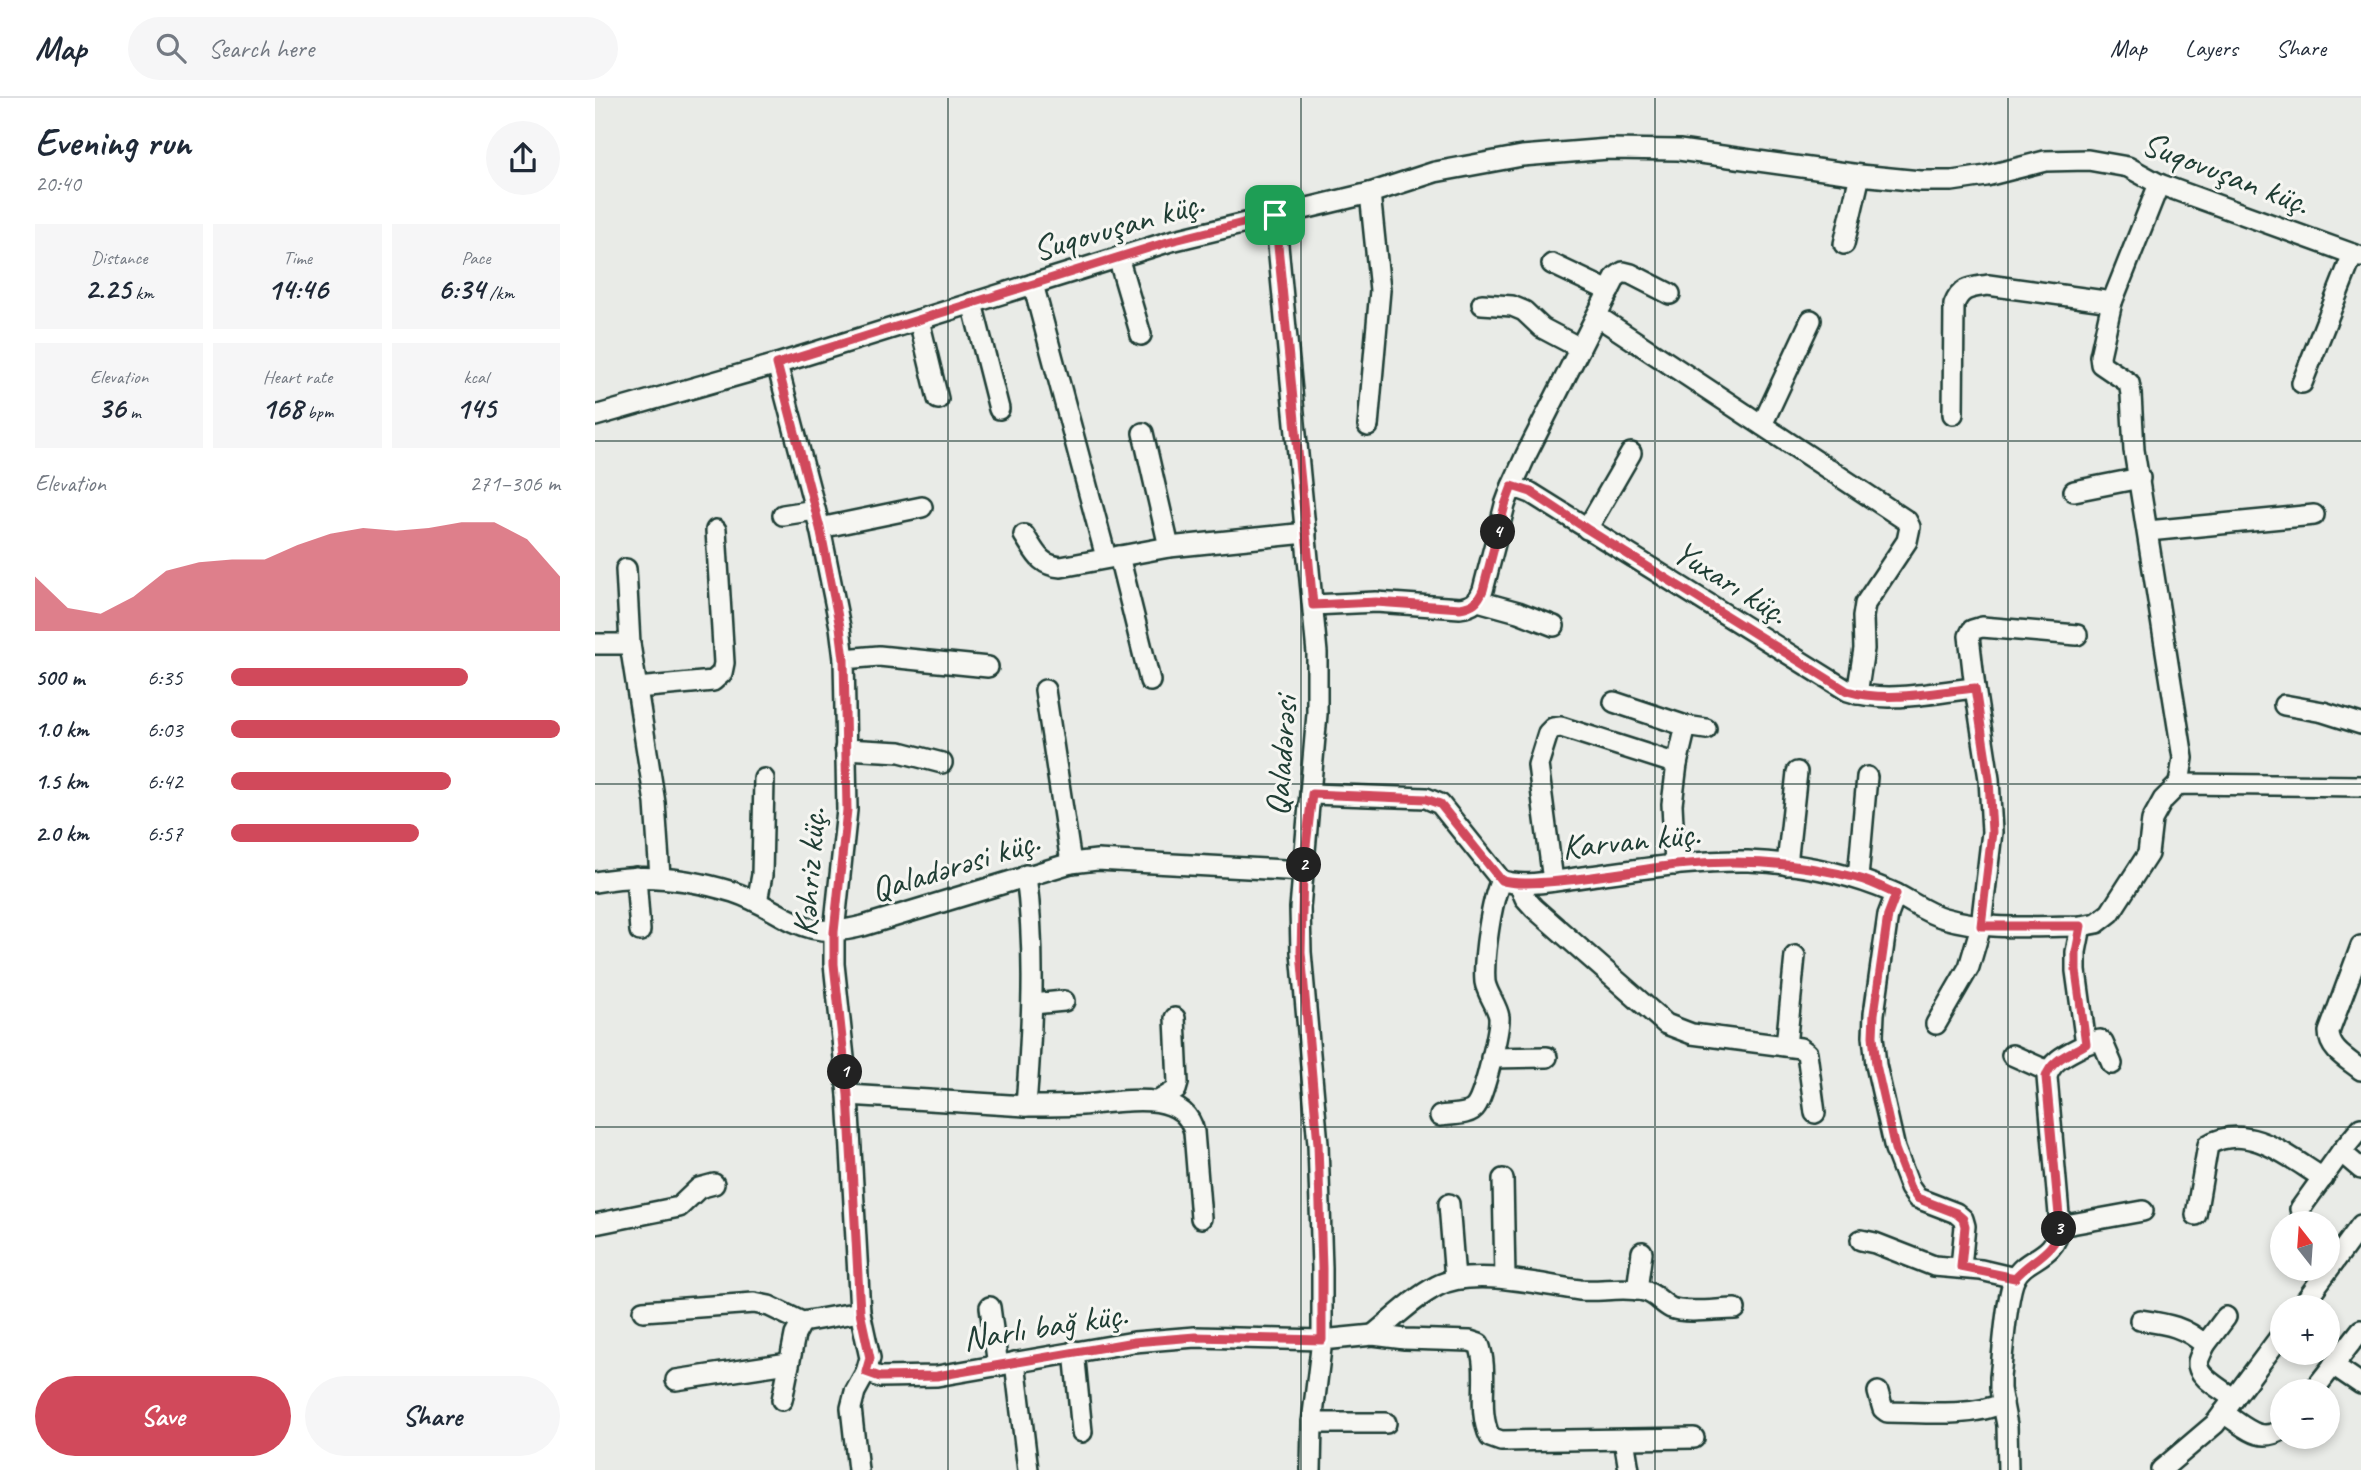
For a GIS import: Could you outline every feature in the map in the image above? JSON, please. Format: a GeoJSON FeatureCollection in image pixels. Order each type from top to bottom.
{"type":"FeatureCollection","features":[{"type":"Feature","properties":{"kind":"street","name":"Suqovuşan küç."},"geometry":{"type":"LineString","coordinates":[[595,416],[777,364],[1171,241],[1370,193],[1435,173],[1522,156],[1608,149],[1679,150],[1920,181],[1952,181],[1986,176],[2045,161],[2088,160],[2128,167],[2159,184],[2357,255]]}},
{"type":"Feature","properties":{"kind":"street"},"geometry":{"type":"LineString","coordinates":[[1844,244],[1860,175]]}},
{"type":"Feature","properties":{"kind":"street"},"geometry":{"type":"LineString","coordinates":[[2159,184],[2112,302],[2100,356],[2102,364],[2129,383],[2134,450],[2183,758],[2179,784],[2361,786]]}},
{"type":"Feature","properties":{"kind":"street"},"geometry":{"type":"LineString","coordinates":[[1368,426],[1380,290],[1370,193]]}},
{"type":"Feature","properties":{"kind":"street","name":"Qaladərəsi"},"geometry":{"type":"LineString","coordinates":[[1275,215],[1313,605],[1317,714],[1303,872],[1301,952],[1318,1144],[1322,1268],[1322,1340],[1312,1423],[1311,1470]]}},
{"type":"Feature","properties":{"kind":"street"},"geometry":{"type":"LineString","coordinates":[[2302,383],[2357,255]]}},
{"type":"Feature","properties":{"kind":"street"},"geometry":{"type":"LineString","coordinates":[[1118,257],[1140,335]]}},
{"type":"Feature","properties":{"kind":"street"},"geometry":{"type":"LineString","coordinates":[[1552,264],[1609,290]]}},
{"type":"Feature","properties":{"kind":"street"},"geometry":{"type":"LineString","coordinates":[[1313,605],[1376,602],[1460,608],[1478,601],[1512,486],[1616,277],[1623,272],[1671,294]]}},
{"type":"Feature","properties":{"kind":"street"},"geometry":{"type":"LineString","coordinates":[[1033,284],[1150,681]]}},
{"type":"Feature","properties":{"kind":"street"},"geometry":{"type":"LineString","coordinates":[[1953,414],[1954,304],[1958,294],[1970,288],[1988,285],[2112,302]]}},
{"type":"Feature","properties":{"kind":"street"},"geometry":{"type":"LineString","coordinates":[[972,303],[999,409]]}},
{"type":"Feature","properties":{"kind":"street"},"geometry":{"type":"LineString","coordinates":[[1482,304],[1512,306],[1524,311],[1542,328],[1580,348]]}},
{"type":"Feature","properties":{"kind":"street"},"geometry":{"type":"LineString","coordinates":[[1597,316],[1907,521],[1910,527],[1907,541],[1865,604],[1864,649],[1857,694]]}},
{"type":"Feature","properties":{"kind":"street"},"geometry":{"type":"LineString","coordinates":[[919,320],[938,398]]}},
{"type":"Feature","properties":{"kind":"street"},"geometry":{"type":"LineString","coordinates":[[1762,425],[1811,320]]}},
{"type":"Feature","properties":{"kind":"street","name":"Kəhriz küç."},"geometry":{"type":"LineString","coordinates":[[777,364],[817,519],[840,627],[844,659],[847,810],[834,932],[835,983],[848,1095],[860,1312],[870,1358],[851,1408],[857,1470]]}},
{"type":"Feature","properties":{"kind":"street"},"geometry":{"type":"LineString","coordinates":[[1143,433],[1169,547]]}},
{"type":"Feature","properties":{"kind":"street"},"geometry":{"type":"LineString","coordinates":[[1587,529],[1631,453]]}},
{"type":"Feature","properties":{"kind":"street"},"geometry":{"type":"LineString","coordinates":[[2074,491],[2140,478]]}},
{"type":"Feature","properties":{"kind":"street","name":"Yuxarı küç."},"geometry":{"type":"LineString","coordinates":[[1512,486],[1531,492],[1847,691],[1857,694],[1898,695],[1975,688]]}},
{"type":"Feature","properties":{"kind":"street"},"geometry":{"type":"LineString","coordinates":[[783,515],[817,519],[922,507]]}},
{"type":"Feature","properties":{"kind":"street"},"geometry":{"type":"LineString","coordinates":[[2148,531],[2314,514]]}},
{"type":"Feature","properties":{"kind":"street"},"geometry":{"type":"LineString","coordinates":[[637,688],[713,681],[722,673],[724,663],[716,530]]}},
{"type":"Feature","properties":{"kind":"street"},"geometry":{"type":"LineString","coordinates":[[1024,535],[1041,560],[1048,566],[1061,567],[1169,547],[1305,533]]}},
{"type":"Feature","properties":{"kind":"street"},"geometry":{"type":"LineString","coordinates":[[626,569],[630,644],[655,803],[660,877]]}},
{"type":"Feature","properties":{"kind":"street"},"geometry":{"type":"LineString","coordinates":[[1478,601],[1554,626]]}},
{"type":"Feature","properties":{"kind":"street"},"geometry":{"type":"LineString","coordinates":[[1936,1024],[1969,967],[1981,926],[1992,832],[1989,779],[1969,636],[1972,630],[1982,627],[2077,635]]}},
{"type":"Feature","properties":{"kind":"street"},"geometry":{"type":"LineString","coordinates":[[595,644],[630,644]]}},
{"type":"Feature","properties":{"kind":"street"},"geometry":{"type":"LineString","coordinates":[[844,659],[879,656],[988,667]]}},
{"type":"Feature","properties":{"kind":"street"},"geometry":{"type":"LineString","coordinates":[[1045,690],[1071,863]]}},
{"type":"Feature","properties":{"kind":"street"},"geometry":{"type":"LineString","coordinates":[[1614,702],[1686,726],[1706,729]]}},
{"type":"Feature","properties":{"kind":"street"},"geometry":{"type":"LineString","coordinates":[[2284,705],[2323,712],[2361,724]]}},
{"type":"Feature","properties":{"kind":"street"},"geometry":{"type":"LineString","coordinates":[[1675,865],[1672,804],[1677,764],[1686,726]]}},
{"type":"Feature","properties":{"kind":"street"},"geometry":{"type":"LineString","coordinates":[[1553,881],[1538,773],[1542,749],[1548,733],[1553,728],[1560,727],[1677,764]]}},
{"type":"Feature","properties":{"kind":"street"},"geometry":{"type":"LineString","coordinates":[[845,749],[900,752],[942,763]]}},
{"type":"Feature","properties":{"kind":"street"},"geometry":{"type":"LineString","coordinates":[[1787,865],[1797,772]]}},
{"type":"Feature","properties":{"kind":"street"},"geometry":{"type":"LineString","coordinates":[[1858,878],[1867,777]]}},
{"type":"Feature","properties":{"kind":"street"},"geometry":{"type":"LineString","coordinates":[[757,902],[762,875],[764,779]]}},
{"type":"Feature","properties":{"kind":"street","name":"Karvan küç."},"geometry":{"type":"LineString","coordinates":[[1510,882],[1553,881],[1717,861],[1787,865],[1858,878],[1942,918],[1981,926],[2081,926],[2097,923],[2110,913],[2148,854],[2152,820],[2163,800],[2179,784]]}},
{"type":"Feature","properties":{"kind":"street"},"geometry":{"type":"LineString","coordinates":[[1312,794],[1426,799],[1440,804],[1534,908],[1666,1024],[1692,1034],[1800,1048],[1807,1053],[1815,1113]]}},
{"type":"Feature","properties":{"kind":"street","name":"Qaladərəsi küç."},"geometry":{"type":"LineString","coordinates":[[595,882],[660,877],[707,886],[757,902],[798,925],[834,932],[863,926],[1071,863],[1097,860],[1303,872]]}},
{"type":"Feature","properties":{"kind":"street"},"geometry":{"type":"LineString","coordinates":[[1026,875],[1033,953],[1033,1004],[1026,1106]]}},
{"type":"Feature","properties":{"kind":"street"},"geometry":{"type":"LineString","coordinates":[[636,877],[639,931]]}},
{"type":"Feature","properties":{"kind":"street"},"geometry":{"type":"LineString","coordinates":[[1440,1116],[1469,1112],[1476,1107],[1491,1058],[1499,1028],[1499,1014],[1487,991],[1485,980],[1491,914],[1495,894],[1510,882]]}},
{"type":"Feature","properties":{"kind":"street"},"geometry":{"type":"LineString","coordinates":[[1896,894],[1888,915],[1874,1014],[1876,1065],[1895,1149],[1910,1188],[1917,1198],[1956,1213],[1963,1219],[1965,1226],[1961,1267]]}},
{"type":"Feature","properties":{"kind":"street"},"geometry":{"type":"LineString","coordinates":[[2081,926],[2076,971],[2086,1044]]}},
{"type":"Feature","properties":{"kind":"street"},"geometry":{"type":"LineString","coordinates":[[2361,946],[2329,1032],[2329,1041],[2361,1070]]}},
{"type":"Feature","properties":{"kind":"street"},"geometry":{"type":"LineString","coordinates":[[1786,1046],[1795,956]]}},
{"type":"Feature","properties":{"kind":"street"},"geometry":{"type":"LineString","coordinates":[[1033,1004],[1064,1001]]}},
{"type":"Feature","properties":{"kind":"street"},"geometry":{"type":"LineString","coordinates":[[1158,1101],[1176,1090],[1178,1083],[1175,1018]]}},
{"type":"Feature","properties":{"kind":"street"},"geometry":{"type":"LineString","coordinates":[[2008,1470],[2007,1424],[2000,1377],[2011,1292],[2015,1278],[2021,1270],[2042,1257],[2054,1245],[2060,1226],[2046,1077],[2055,1062],[2086,1044],[2100,1040],[2112,1064]]}},
{"type":"Feature","properties":{"kind":"street"},"geometry":{"type":"LineString","coordinates":[[2012,1055],[2048,1071]]}},
{"type":"Feature","properties":{"kind":"street"},"geometry":{"type":"LineString","coordinates":[[1491,1058],[1547,1057]]}},
{"type":"Feature","properties":{"kind":"street"},"geometry":{"type":"LineString","coordinates":[[848,1095],[1026,1106],[1078,1105],[1143,1099],[1158,1101],[1185,1113],[1191,1121],[1201,1219]]}},
{"type":"Feature","properties":{"kind":"street"},"geometry":{"type":"LineString","coordinates":[[2300,1209],[2361,1128]]}},
{"type":"Feature","properties":{"kind":"street"},"geometry":{"type":"LineString","coordinates":[[2196,1215],[2208,1145],[2218,1140],[2264,1141],[2323,1178]]}},
{"type":"Feature","properties":{"kind":"street"},"geometry":{"type":"LineString","coordinates":[[2341,1152],[2361,1169]]}},
{"type":"Feature","properties":{"kind":"street"},"geometry":{"type":"LineString","coordinates":[[1503,1178],[1505,1278]]}},
{"type":"Feature","properties":{"kind":"street"},"geometry":{"type":"LineString","coordinates":[[595,1224],[679,1207],[699,1188],[714,1184]]}},
{"type":"Feature","properties":{"kind":"street"},"geometry":{"type":"LineString","coordinates":[[1449,1204],[1455,1279]]}},
{"type":"Feature","properties":{"kind":"street"},"geometry":{"type":"LineString","coordinates":[[2060,1226],[2143,1211]]}},
{"type":"Feature","properties":{"kind":"street"},"geometry":{"type":"LineString","coordinates":[[2310,1295],[2361,1225]]}},
{"type":"Feature","properties":{"kind":"street"},"geometry":{"type":"LineString","coordinates":[[1861,1240],[1892,1249],[1923,1264],[1961,1267],[2015,1278]]}},
{"type":"Feature","properties":{"kind":"street"},"geometry":{"type":"LineString","coordinates":[[1637,1290],[1642,1252]]}},
{"type":"Feature","properties":{"kind":"street"},"geometry":{"type":"LineString","coordinates":[[1373,1335],[1422,1295],[1455,1279],[1505,1278],[1583,1290],[1637,1290],[1649,1292],[1668,1307],[1678,1310],[1735,1309]]}},
{"type":"Feature","properties":{"kind":"street"},"geometry":{"type":"LineString","coordinates":[[643,1311],[754,1303],[769,1306],[802,1322],[860,1312]]}},
{"type":"Feature","properties":{"kind":"street"},"geometry":{"type":"LineString","coordinates":[[990,1307],[1006,1364],[1028,1470]]}},
{"type":"Feature","properties":{"kind":"street"},"geometry":{"type":"LineString","coordinates":[[2227,1317],[2205,1345],[2198,1361],[2199,1368],[2229,1406],[2258,1436],[2270,1436]]}},
{"type":"Feature","properties":{"kind":"street"},"geometry":{"type":"LineString","coordinates":[[2140,1320],[2174,1326],[2192,1333],[2205,1345]]}},
{"type":"Feature","properties":{"kind":"street"},"geometry":{"type":"LineString","coordinates":[[782,1400],[795,1335],[802,1322]]}},
{"type":"Feature","properties":{"kind":"street"},"geometry":{"type":"LineString","coordinates":[[2340,1356],[2361,1330]]}},
{"type":"Feature","properties":{"kind":"street","name":"Narlı bağ küç."},"geometry":{"type":"LineString","coordinates":[[866,1372],[880,1377],[937,1376],[1074,1351],[1195,1337],[1322,1340],[1373,1335],[1471,1341],[1479,1344],[1483,1356],[1484,1425],[1490,1437],[1500,1441],[1693,1438]]}},
{"type":"Feature","properties":{"kind":"street"},"geometry":{"type":"LineString","coordinates":[[2161,1470],[2206,1433],[2270,1350]]}},
{"type":"Feature","properties":{"kind":"street"},"geometry":{"type":"LineString","coordinates":[[1074,1351],[1083,1432]]}},
{"type":"Feature","properties":{"kind":"street"},"geometry":{"type":"LineString","coordinates":[[676,1380],[788,1363]]}},
{"type":"Feature","properties":{"kind":"street"},"geometry":{"type":"LineString","coordinates":[[2322,1379],[2333,1365],[2361,1384]]}},
{"type":"Feature","properties":{"kind":"street"},"geometry":{"type":"LineString","coordinates":[[1878,1392],[1883,1409],[1887,1412],[1975,1412],[2003,1403]]}},
{"type":"Feature","properties":{"kind":"street"},"geometry":{"type":"LineString","coordinates":[[1312,1423],[1386,1423]]}},
{"type":"Feature","properties":{"kind":"street"},"geometry":{"type":"LineString","coordinates":[[1624,1439],[1629,1470]]}},
{"type":"Feature","properties":{"kind":"route"},"geometry":{"type":"LineString","coordinates":[[1275,215],[1313,605],[1376,602],[1460,608],[1478,601],[1512,486],[1520,487],[1847,691],[1865,695],[1898,695],[1975,688],[1983,726],[1992,832],[1981,926],[2081,926],[2076,971],[2086,1044],[2055,1062],[2046,1077],[2059,1234],[2054,1245],[2042,1257],[2021,1270],[2015,1278],[1961,1267],[1965,1226],[1963,1219],[1956,1213],[1917,1198],[1910,1188],[1895,1149],[1876,1065],[1873,1036],[1888,915],[1896,894],[1858,878],[1750,861],[1717,861],[1553,881],[1509,883],[1501,880],[1440,804],[1426,799],[1312,794],[1300,908],[1301,952],[1318,1144],[1322,1340],[1195,1337],[1074,1351],[937,1376],[880,1377],[866,1372],[870,1358],[869,1345],[860,1312],[848,1095],[834,964],[834,932],[847,810],[844,659],[820,528],[777,364],[1171,241],[1275,215]]}}]}
